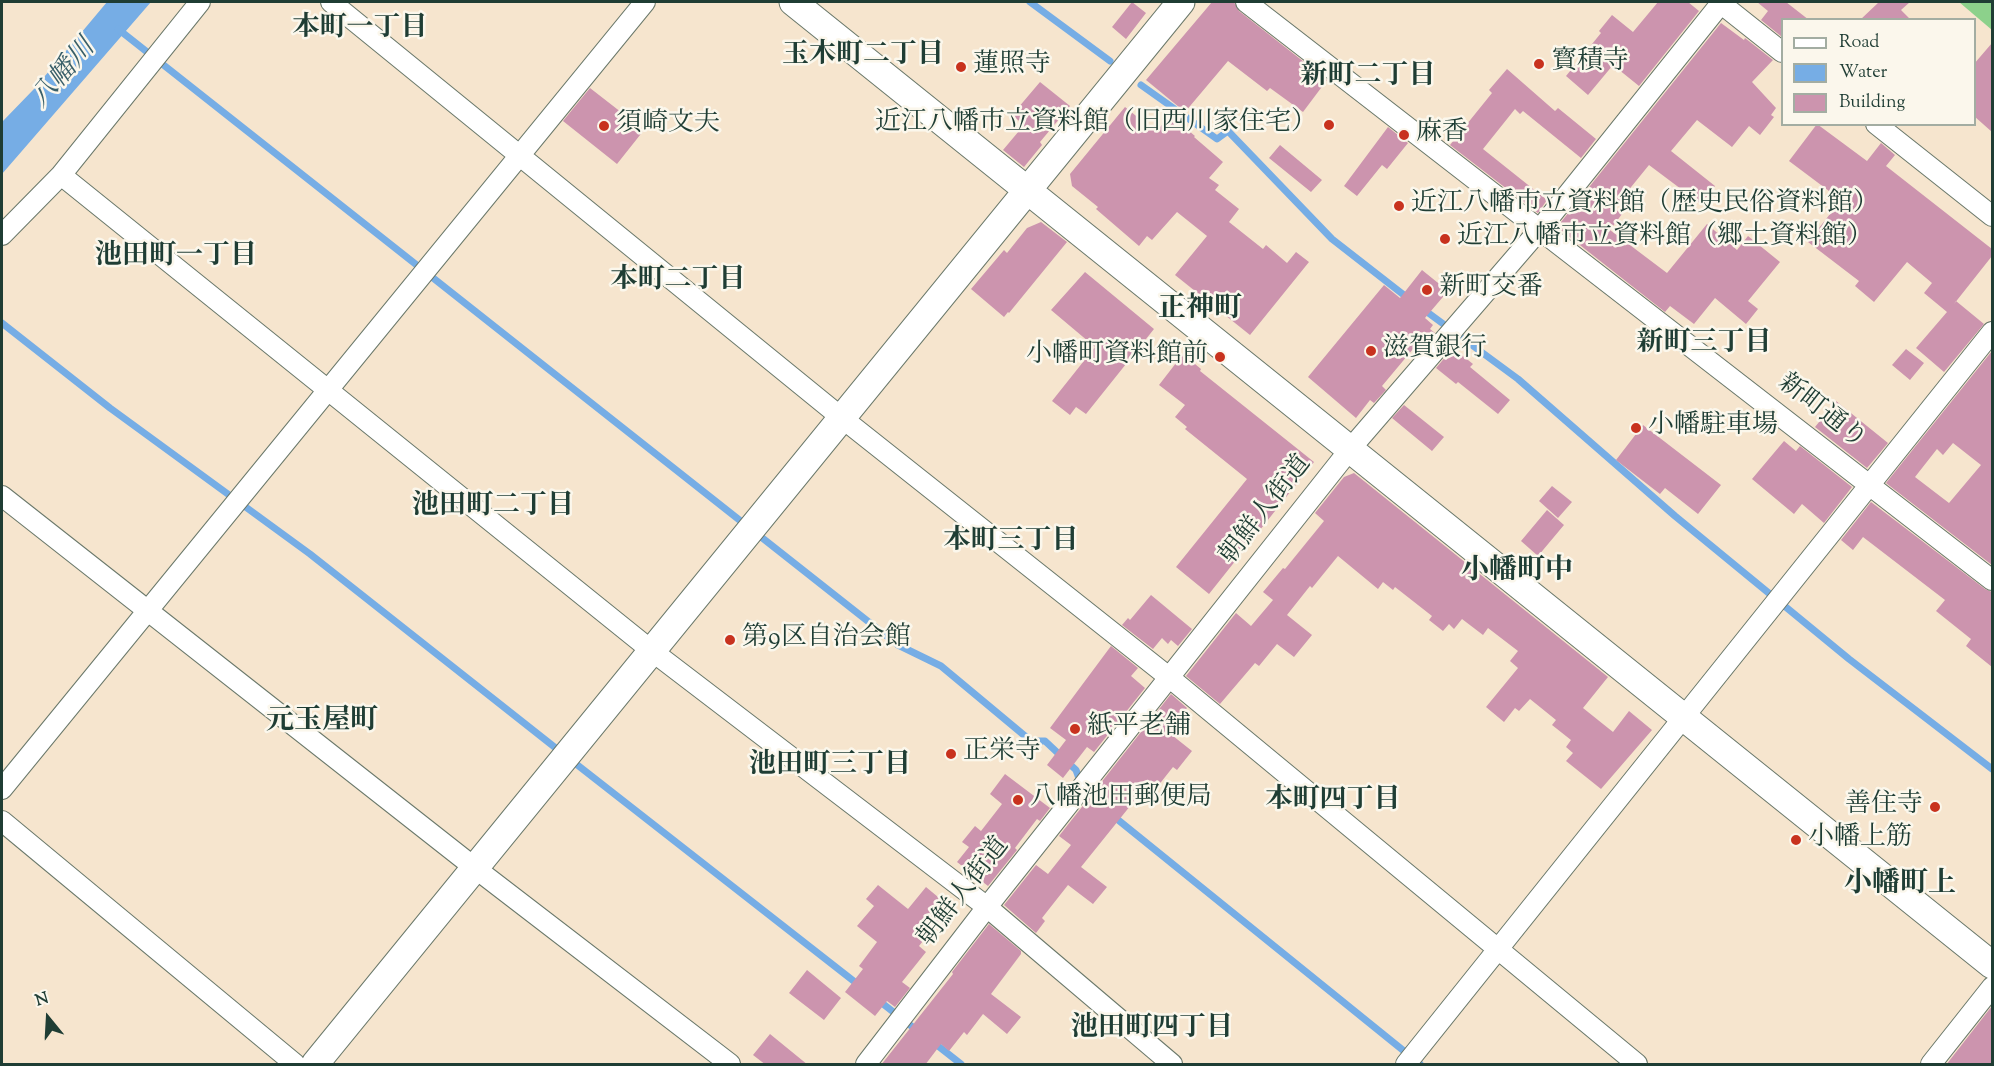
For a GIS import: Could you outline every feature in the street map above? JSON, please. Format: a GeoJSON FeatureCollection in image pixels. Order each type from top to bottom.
{"type":"FeatureCollection","features":[{"type":"Feature","properties":{"kind":"street"},"geometry":{"type":"LineString","coordinates":[[2,235],[61,175],[200,2]]}},
{"type":"Feature","properties":{"kind":"street"},"geometry":{"type":"LineString","coordinates":[[331,2],[842,418],[1170,678],[1637,1065]]}},
{"type":"Feature","properties":{"kind":"street"},"geometry":{"type":"LineString","coordinates":[[2,789],[645,2]]}},
{"type":"Feature","properties":{"kind":"street"},"geometry":{"type":"LineString","coordinates":[[793,2],[1992,965]]}},
{"type":"Feature","properties":{"kind":"street"},"geometry":{"type":"LineString","coordinates":[[315,1065],[1181,2]]}},
{"type":"Feature","properties":{"kind":"street","name":"新町通り"},"geometry":{"type":"LineString","coordinates":[[1246,2],[1992,580]]}},
{"type":"Feature","properties":{"kind":"street"},"geometry":{"type":"LineString","coordinates":[[1720,2],[1781,51]]}},
{"type":"Feature","properties":{"kind":"street","name":"朝鮮人街道"},"geometry":{"type":"LineString","coordinates":[[866,1065],[987,907],[1351,448],[1540,229],[1720,2]]}},
{"type":"Feature","properties":{"kind":"street"},"geometry":{"type":"LineString","coordinates":[[1879,126],[1992,216]]}},
{"type":"Feature","properties":{"kind":"street"},"geometry":{"type":"LineString","coordinates":[[61,175],[652,651],[987,907],[1172,1065]]}},
{"type":"Feature","properties":{"kind":"street"},"geometry":{"type":"LineString","coordinates":[[1406,1065],[1992,332]]}},
{"type":"Feature","properties":{"kind":"street"},"geometry":{"type":"LineString","coordinates":[[2,496],[475,868],[730,1065]]}},
{"type":"Feature","properties":{"kind":"street"},"geometry":{"type":"LineString","coordinates":[[2,821],[295,1065]]}},
{"type":"Feature","properties":{"kind":"street"},"geometry":{"type":"LineString","coordinates":[[1930,1065],[1992,987]]}},
{"type":"Feature","properties":{"kind":"green space"},"geometry":{"type":"Polygon","coordinates":[[[1959,2],[1992,2],[1992,30],[1959,2]]]}},
{"type":"Feature","properties":{"kind":"water","name":"八幡川"},"geometry":{"type":"Polygon","coordinates":[[[107,2],[151,2],[2,174],[2,122],[34,89],[107,2]]]}},
{"type":"Feature","properties":{"kind":"building"},"geometry":{"type":"Polygon","coordinates":[[[1132,2],[1146,13],[1126,39],[1112,27],[1132,2]]]}},
{"type":"Feature","properties":{"kind":"building"},"geometry":{"type":"Polygon","coordinates":[[[1212,2],[1234,2],[1239,11],[1327,80],[1303,112],[1270,88],[1267,91],[1228,61],[1185,112],[1146,80],[1212,2]]]}},
{"type":"Feature","properties":{"kind":"building"},"geometry":{"type":"Polygon","coordinates":[[[1658,2],[1688,2],[1699,11],[1639,86],[1613,65],[1588,95],[1566,76],[1601,33],[1599,31],[1612,15],[1633,32],[1658,2]]]}},
{"type":"Feature","properties":{"kind":"building"},"geometry":{"type":"Polygon","coordinates":[[[1757,2],[1786,2],[1806,18],[1781,18],[1781,36],[1761,20],[1768,11],[1757,2]]]}},
{"type":"Feature","properties":{"kind":"building"},"geometry":{"type":"Polygon","coordinates":[[[1879,2],[1910,2],[1901,10],[1909,18],[1862,18],[1879,2]]]}},
{"type":"Feature","properties":{"kind":"building"},"geometry":{"type":"Polygon","coordinates":[[[1721,23],[1773,60],[1752,82],[1776,108],[1771,115],[1774,117],[1760,135],[1749,126],[1732,147],[1697,120],[1671,151],[1715,186],[1701,204],[1649,165],[1614,208],[1622,214],[1610,230],[1667,273],[1707,224],[1737,250],[1748,236],[1780,262],[1748,301],[1758,309],[1746,324],[1715,298],[1694,324],[1670,306],[1665,312],[1557,227],[1721,23]]]}},
{"type":"Feature","properties":{"kind":"building"},"geometry":{"type":"Polygon","coordinates":[[[1992,43],[1992,132],[1976,118],[1976,62],[1992,43]]]}},
{"type":"Feature","properties":{"kind":"building"},"geometry":{"type":"Polygon","coordinates":[[[1507,69],[1555,111],[1558,108],[1596,139],[1581,158],[1523,111],[1520,114],[1515,109],[1483,149],[1547,200],[1538,213],[1450,145],[1492,93],[1489,90],[1507,69]]]}},
{"type":"Feature","properties":{"kind":"building"},"geometry":{"type":"Polygon","coordinates":[[[1040,82],[1070,106],[1040,142],[1042,145],[1024,167],[1003,150],[1024,125],[1012,115],[1040,82]]]}},
{"type":"Feature","properties":{"kind":"building","name":"須崎文夫"},"geometry":{"type":"Polygon","coordinates":[[[590,88],[644,130],[617,164],[563,121],[590,88]]]}},
{"type":"Feature","properties":{"kind":"building"},"geometry":{"type":"Polygon","coordinates":[[[1125,107],[1156,132],[1170,115],[1195,136],[1223,162],[1209,178],[1219,185],[1215,190],[1239,209],[1229,222],[1263,249],[1266,245],[1287,263],[1296,252],[1309,262],[1250,335],[1175,275],[1207,236],[1177,212],[1152,240],[1147,236],[1139,246],[1072,186],[1070,174],[1125,107]]]}},
{"type":"Feature","properties":{"kind":"building"},"geometry":{"type":"Polygon","coordinates":[[[1815,126],[1820,126],[1867,161],[1881,143],[1895,155],[1886,166],[1992,249],[1992,256],[1956,301],[1984,324],[1944,372],[1916,348],[1947,312],[1924,293],[1932,283],[1907,262],[1874,302],[1855,286],[1859,281],[1808,242],[1841,200],[1789,161],[1815,126]]]}},
{"type":"Feature","properties":{"kind":"building"},"geometry":{"type":"Polygon","coordinates":[[[1388,127],[1408,143],[1387,169],[1382,165],[1357,196],[1344,186],[1388,127]]]}},
{"type":"Feature","properties":{"kind":"building"},"geometry":{"type":"Polygon","coordinates":[[[1280,145],[1322,180],[1311,192],[1269,158],[1280,145]]]}},
{"type":"Feature","properties":{"kind":"building"},"geometry":{"type":"Polygon","coordinates":[[[1041,222],[1067,242],[1004,317],[971,289],[1004,250],[1007,253],[1027,228],[1041,222]]]}},
{"type":"Feature","properties":{"kind":"building","name":"滋賀銀行"},"geometry":{"type":"Polygon","coordinates":[[[1422,270],[1448,291],[1425,318],[1433,325],[1430,329],[1435,333],[1417,353],[1413,349],[1382,386],[1386,390],[1374,403],[1370,400],[1356,418],[1308,377],[1384,285],[1400,298],[1422,270]]]}},
{"type":"Feature","properties":{"kind":"building"},"geometry":{"type":"Polygon","coordinates":[[[1085,272],[1154,329],[1086,414],[1076,407],[1070,415],[1052,401],[1095,347],[1051,310],[1085,272]]]}},
{"type":"Feature","properties":{"kind":"building"},"geometry":{"type":"Polygon","coordinates":[[[1453,348],[1473,364],[1470,367],[1510,400],[1498,414],[1458,382],[1456,384],[1436,368],[1453,348]]]}},
{"type":"Feature","properties":{"kind":"building"},"geometry":{"type":"Polygon","coordinates":[[[1906,349],[1924,363],[1910,380],[1892,365],[1906,349]]]}},
{"type":"Feature","properties":{"kind":"building"},"geometry":{"type":"Polygon","coordinates":[[[1992,351],[1992,565],[1886,483],[1992,351]],[[1953,443],[1943,455],[1937,449],[1915,477],[1949,503],[1981,465],[1953,443]]]}},
{"type":"Feature","properties":{"kind":"building"},"geometry":{"type":"Polygon","coordinates":[[[1183,354],[1201,369],[1200,371],[1314,462],[1209,594],[1176,567],[1247,479],[1185,429],[1187,427],[1175,417],[1185,405],[1159,385],[1183,354]]]}},
{"type":"Feature","properties":{"kind":"building"},"geometry":{"type":"Polygon","coordinates":[[[1836,401],[1888,443],[1867,468],[1815,427],[1836,401]]]}},
{"type":"Feature","properties":{"kind":"building"},"geometry":{"type":"Polygon","coordinates":[[[1404,405],[1444,437],[1432,451],[1392,418],[1404,405]]]}},
{"type":"Feature","properties":{"kind":"building"},"geometry":{"type":"Polygon","coordinates":[[[1643,425],[1721,485],[1698,514],[1665,488],[1660,494],[1616,460],[1643,425]]]}},
{"type":"Feature","properties":{"kind":"building"},"geometry":{"type":"Polygon","coordinates":[[[1784,441],[1796,451],[1800,446],[1852,487],[1824,523],[1802,504],[1794,514],[1752,479],[1784,441]]]}},
{"type":"Feature","properties":{"kind":"building"},"geometry":{"type":"Polygon","coordinates":[[[1354,473],[1608,677],[1583,708],[1613,732],[1629,711],[1652,730],[1601,789],[1566,761],[1573,753],[1566,747],[1571,740],[1552,725],[1556,720],[1530,699],[1519,711],[1515,708],[1504,722],[1486,707],[1518,668],[1510,661],[1518,651],[1488,628],[1483,635],[1462,619],[1454,629],[1449,624],[1443,631],[1429,620],[1432,616],[1395,587],[1393,590],[1383,582],[1378,589],[1338,556],[1287,615],[1312,635],[1294,657],[1277,644],[1259,666],[1255,663],[1220,704],[1186,676],[1236,613],[1251,626],[1273,600],[1263,592],[1324,521],[1315,513],[1344,477],[1354,473]]]}},
{"type":"Feature","properties":{"kind":"building"},"geometry":{"type":"Polygon","coordinates":[[[1552,486],[1572,502],[1558,518],[1539,501],[1552,486]]]}},
{"type":"Feature","properties":{"kind":"building"},"geometry":{"type":"Polygon","coordinates":[[[1871,502],[1992,592],[1992,667],[1966,646],[1971,639],[1936,611],[1945,600],[1863,537],[1853,550],[1841,540],[1871,502]]]}},
{"type":"Feature","properties":{"kind":"building"},"geometry":{"type":"Polygon","coordinates":[[[1547,510],[1564,525],[1538,556],[1521,541],[1547,510]]]}},
{"type":"Feature","properties":{"kind":"building"},"geometry":{"type":"Polygon","coordinates":[[[1151,595],[1192,629],[1178,646],[1171,640],[1168,644],[1162,638],[1153,649],[1122,625],[1128,618],[1130,620],[1151,595]]]}},
{"type":"Feature","properties":{"kind":"building"},"geometry":{"type":"Polygon","coordinates":[[[1111,646],[1138,668],[1131,676],[1145,688],[1094,752],[1087,747],[1063,778],[1047,765],[1066,740],[1050,728],[1111,646]]]}},
{"type":"Feature","properties":{"kind":"building"},"geometry":{"type":"Polygon","coordinates":[[[1171,694],[1187,708],[1168,732],[1192,751],[1177,770],[1173,767],[1150,796],[1143,790],[1081,867],[1107,887],[1093,904],[1068,885],[1042,918],[1045,921],[1036,933],[1004,905],[1036,865],[1048,874],[1071,845],[1059,836],[1171,694]]]}},
{"type":"Feature","properties":{"kind":"building"},"geometry":{"type":"Polygon","coordinates":[[[1005,774],[1050,808],[1040,821],[1037,819],[1015,848],[1017,850],[988,886],[957,862],[969,847],[962,842],[975,826],[981,831],[1002,804],[990,794],[1005,774]]]}},
{"type":"Feature","properties":{"kind":"building"},"geometry":{"type":"Polygon","coordinates":[[[878,885],[908,909],[926,887],[950,907],[919,946],[926,952],[902,982],[910,988],[895,1007],[887,1001],[875,1016],[845,992],[863,969],[859,966],[877,942],[857,926],[874,906],[866,899],[878,885]]]}},
{"type":"Feature","properties":{"kind":"building"},"geometry":{"type":"Polygon","coordinates":[[[989,924],[1021,951],[991,994],[1021,1017],[1007,1034],[983,1014],[967,1035],[964,1032],[949,1051],[941,1044],[925,1065],[881,1065],[953,974],[952,972],[989,924]]]}},
{"type":"Feature","properties":{"kind":"building"},"geometry":{"type":"Polygon","coordinates":[[[807,970],[841,998],[824,1020],[789,993],[807,970]]]}},
{"type":"Feature","properties":{"kind":"building"},"geometry":{"type":"Polygon","coordinates":[[[1992,1006],[1992,1065],[1946,1065],[1992,1006]]]}},
{"type":"Feature","properties":{"kind":"building"},"geometry":{"type":"Polygon","coordinates":[[[770,1034],[808,1065],[766,1065],[753,1055],[770,1034]]]}},
{"type":"Feature","properties":{"kind":"waterway"},"geometry":{"type":"LineString","coordinates":[[1030,2],[1110,61]]}},
{"type":"Feature","properties":{"kind":"waterway"},"geometry":{"type":"LineString","coordinates":[[118,29],[747,526]]}},
{"type":"Feature","properties":{"kind":"waterway"},"geometry":{"type":"LineString","coordinates":[[1141,85],[1217,139],[1228,131],[1332,239],[1409,299]]}},
{"type":"Feature","properties":{"kind":"waterway"},"geometry":{"type":"LineString","coordinates":[[1423,309],[1518,379],[1675,516],[1849,659],[1992,769]]}},
{"type":"Feature","properties":{"kind":"waterway"},"geometry":{"type":"LineString","coordinates":[[2,323],[110,408],[310,554],[562,753]]}},
{"type":"Feature","properties":{"kind":"waterway"},"geometry":{"type":"LineString","coordinates":[[756,533],[898,645],[941,666],[1031,741],[1045,741],[1076,770],[1084,792],[1097,802]]}},
{"type":"Feature","properties":{"kind":"waterway"},"geometry":{"type":"LineString","coordinates":[[571,760],[860,986]]}},
{"type":"Feature","properties":{"kind":"waterway"},"geometry":{"type":"LineString","coordinates":[[1112,815],[1420,1064]]}},
{"type":"Feature","properties":{"kind":"waterway"},"geometry":{"type":"LineString","coordinates":[[878,1000],[919,1032]]}},
{"type":"Feature","properties":{"kind":"waterway"},"geometry":{"type":"LineString","coordinates":[[933,1042],[961,1064]]}},
{"type":"Feature","properties":{"kind":"place","name":"寳積寺"},"geometry":{"type":"Point","coordinates":[1539,64]}},
{"type":"Feature","properties":{"kind":"place","name":"蓮照寺"},"geometry":{"type":"Point","coordinates":[961,67]}},
{"type":"Feature","properties":{"kind":"place","name":"近江八幡市立資料館（旧西川家住宅）"},"geometry":{"type":"Point","coordinates":[1329,125]}},
{"type":"Feature","properties":{"kind":"place","name":"須崎文夫"},"geometry":{"type":"Point","coordinates":[604,126]}},
{"type":"Feature","properties":{"kind":"place","name":"麻香"},"geometry":{"type":"Point","coordinates":[1404,135]}},
{"type":"Feature","properties":{"kind":"place","name":"近江八幡市立資料館（歴史民俗資料館）"},"geometry":{"type":"Point","coordinates":[1399,206]}},
{"type":"Feature","properties":{"kind":"place","name":"近江八幡市立資料館（郷土資料館）"},"geometry":{"type":"Point","coordinates":[1445,239]}},
{"type":"Feature","properties":{"kind":"place","name":"新町交番"},"geometry":{"type":"Point","coordinates":[1427,290]}},
{"type":"Feature","properties":{"kind":"place","name":"滋賀銀行"},"geometry":{"type":"Point","coordinates":[1371,351]}},
{"type":"Feature","properties":{"kind":"place","name":"小幡町資料館前"},"geometry":{"type":"Point","coordinates":[1220,357]}},
{"type":"Feature","properties":{"kind":"place","name":"小幡駐車場"},"geometry":{"type":"Point","coordinates":[1636,428]}},
{"type":"Feature","properties":{"kind":"place","name":"第9区自治会館"},"geometry":{"type":"Point","coordinates":[730,640]}},
{"type":"Feature","properties":{"kind":"place","name":"紙平老舗"},"geometry":{"type":"Point","coordinates":[1075,729]}},
{"type":"Feature","properties":{"kind":"place","name":"正栄寺"},"geometry":{"type":"Point","coordinates":[951,754]}},
{"type":"Feature","properties":{"kind":"place","name":"八幡池田郵便局"},"geometry":{"type":"Point","coordinates":[1018,800]}},
{"type":"Feature","properties":{"kind":"place","name":"善住寺"},"geometry":{"type":"Point","coordinates":[1935,807]}},
{"type":"Feature","properties":{"kind":"place","name":"小幡上筋"},"geometry":{"type":"Point","coordinates":[1796,840]}},
{"type":"Feature","properties":{"kind":"district","name":"本町一丁目"},"geometry":{"type":"Point","coordinates":[360,30]}},
{"type":"Feature","properties":{"kind":"district","name":"玉木町二丁目"},"geometry":{"type":"Point","coordinates":[863,57]}},
{"type":"Feature","properties":{"kind":"district","name":"新町二丁目"},"geometry":{"type":"Point","coordinates":[1368,78]}},
{"type":"Feature","properties":{"kind":"district","name":"池田町一丁目"},"geometry":{"type":"Point","coordinates":[176,258]}},
{"type":"Feature","properties":{"kind":"district","name":"本町二丁目"},"geometry":{"type":"Point","coordinates":[678,282]}},
{"type":"Feature","properties":{"kind":"district","name":"正神町"},"geometry":{"type":"Point","coordinates":[1200,311]}},
{"type":"Feature","properties":{"kind":"district","name":"新町三丁目"},"geometry":{"type":"Point","coordinates":[1704,345]}},
{"type":"Feature","properties":{"kind":"district","name":"池田町二丁目"},"geometry":{"type":"Point","coordinates":[493,508]}},
{"type":"Feature","properties":{"kind":"district","name":"本町三丁目"},"geometry":{"type":"Point","coordinates":[1011,543]}},
{"type":"Feature","properties":{"kind":"district","name":"小幡町中"},"geometry":{"type":"Point","coordinates":[1517,573]}},
{"type":"Feature","properties":{"kind":"district","name":"元玉屋町"},"geometry":{"type":"Point","coordinates":[322,723]}},
{"type":"Feature","properties":{"kind":"district","name":"池田町三丁目"},"geometry":{"type":"Point","coordinates":[830,767]}},
{"type":"Feature","properties":{"kind":"district","name":"本町四丁目"},"geometry":{"type":"Point","coordinates":[1333,802]}},
{"type":"Feature","properties":{"kind":"district","name":"小幡町上"},"geometry":{"type":"Point","coordinates":[1900,886]}},
{"type":"Feature","properties":{"kind":"district","name":"池田町四丁目"},"geometry":{"type":"Point","coordinates":[1152,1030]}}]}
